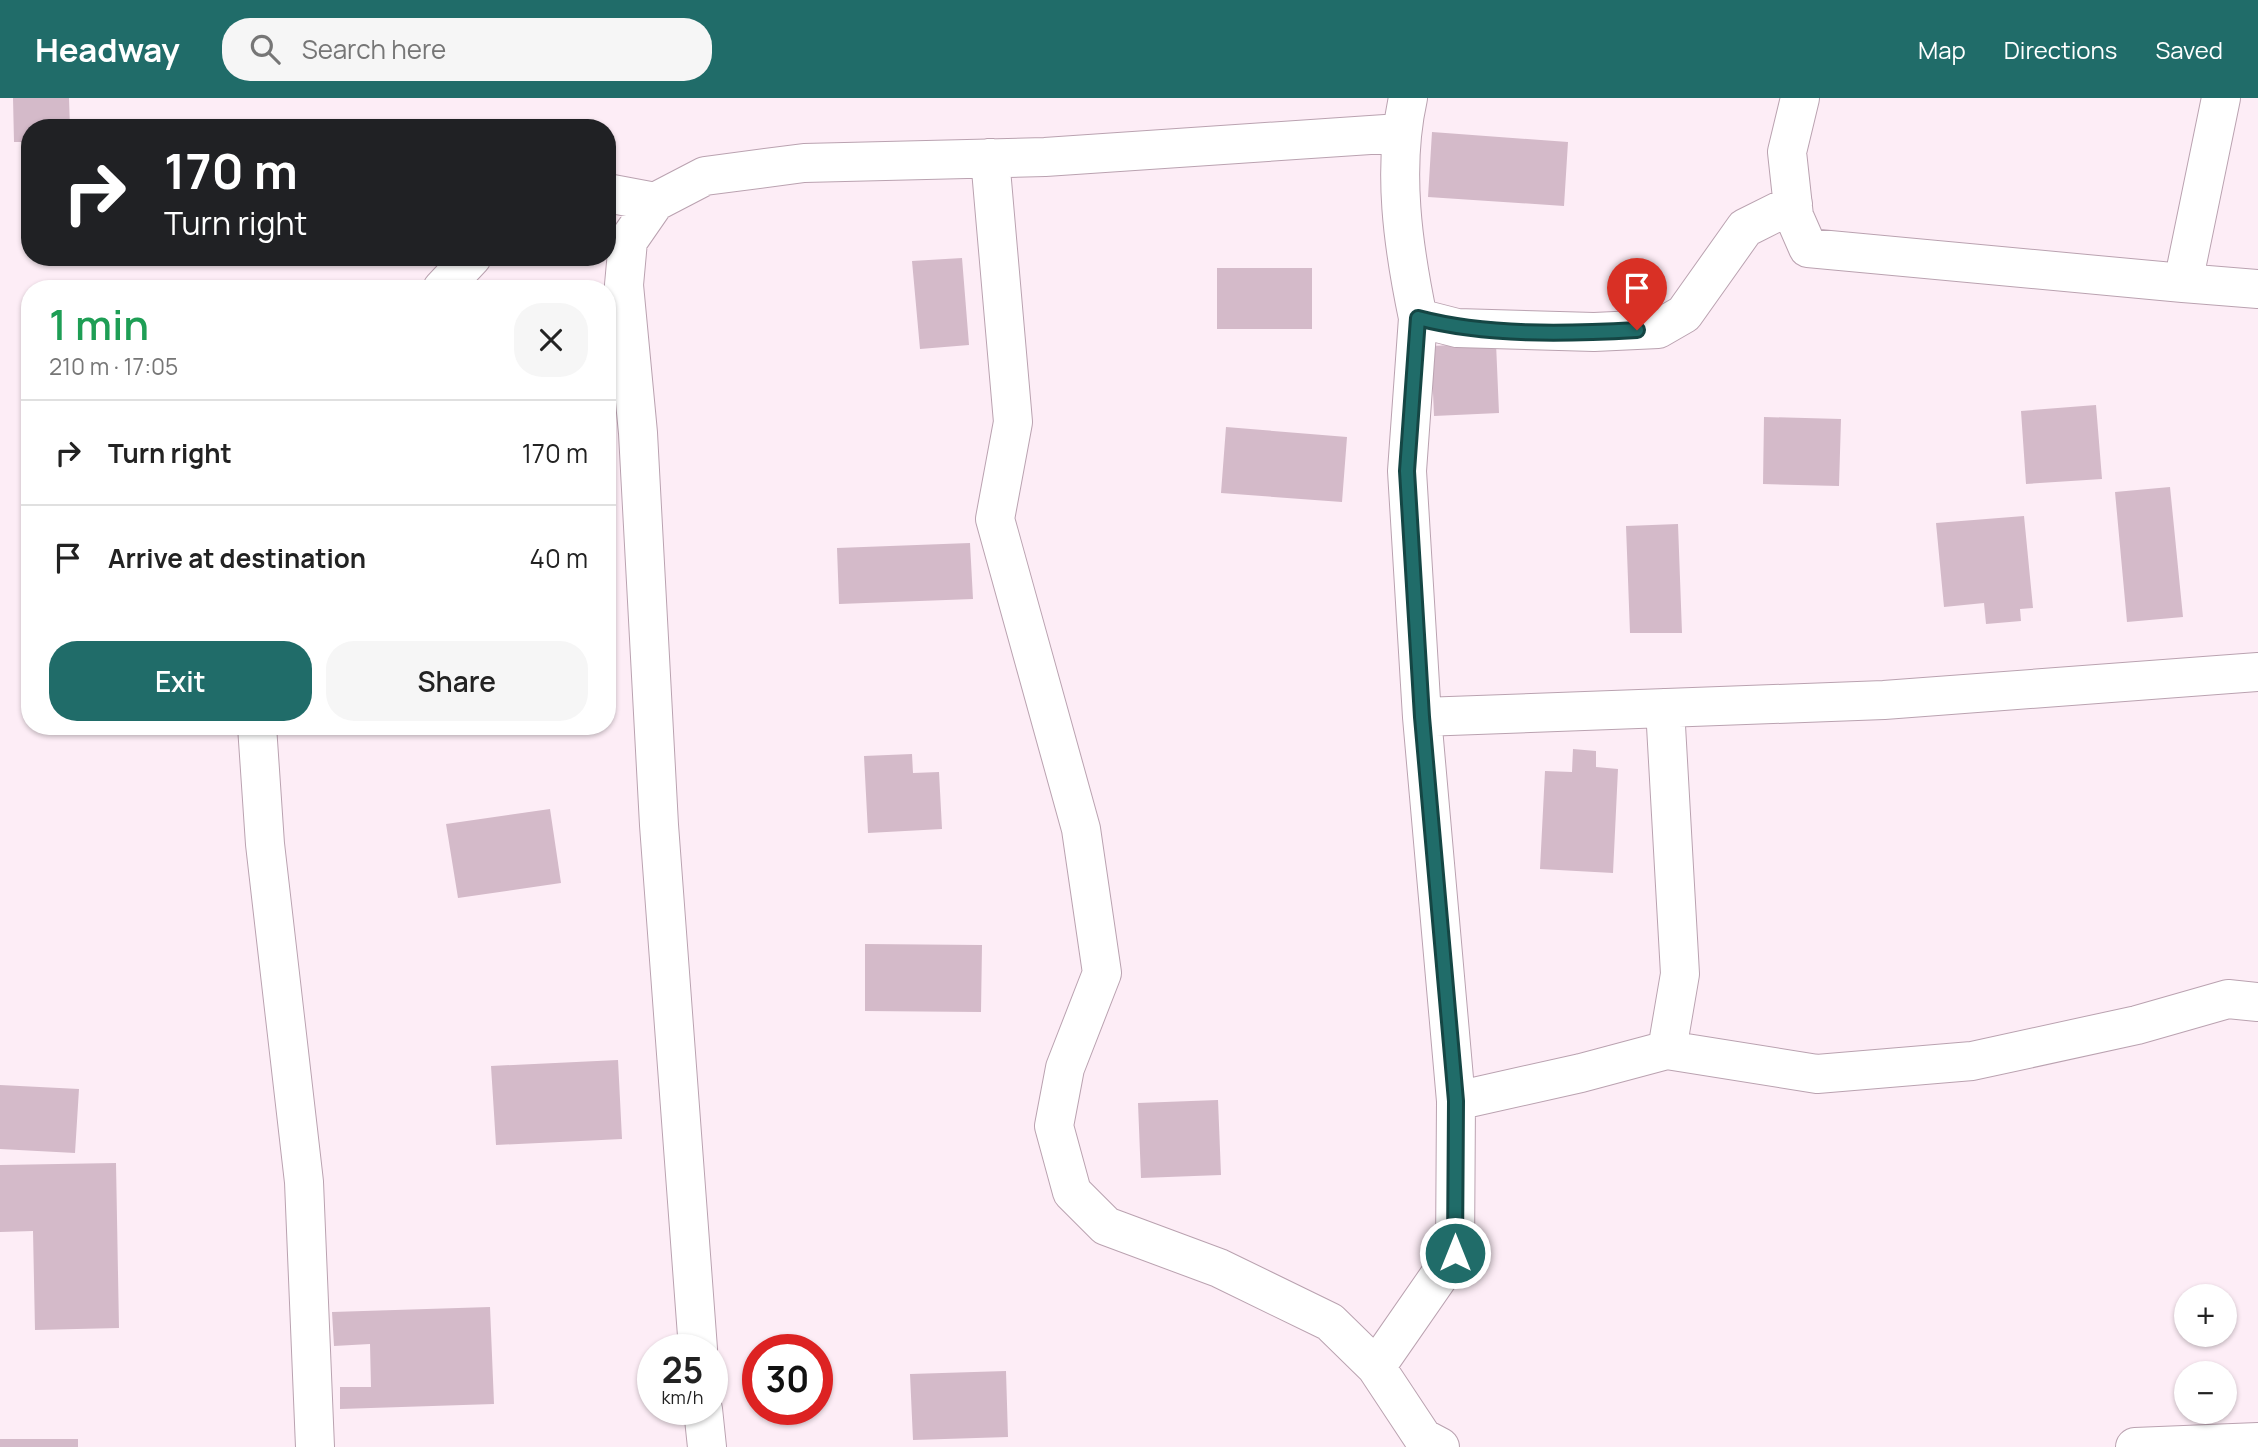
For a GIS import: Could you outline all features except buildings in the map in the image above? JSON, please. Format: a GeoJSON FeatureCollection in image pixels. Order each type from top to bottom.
{"type":"FeatureCollection","features":[{"type":"Feature","properties":{"kind":"street"},"geometry":{"type":"LineString","coordinates":[[1800,98],[1787,152],[1794,216],[1808,248],[2258,289]]}},
{"type":"Feature","properties":{"kind":"street"},"geometry":{"type":"LineString","coordinates":[[2183,283],[2221,98]]}},
{"type":"Feature","properties":{"kind":"street"},"geometry":{"type":"LineString","coordinates":[[697,1334],[659,825],[638,433],[624,285],[628,241],[655,202],[705,176],[804,163],[990,158],[1404,116],[1404,251],[1418,318],[1407,471],[1422,717],[1456,1101],[1455,1253],[1376,1367]]}},
{"type":"Feature","properties":{"kind":"street"},"geometry":{"type":"LineString","coordinates":[[990,158],[1013,422],[995,519],[1080,829],[1102,973],[1065,1069],[1054,1126],[1072,1192],[1106,1226],[1219,1268],[1330,1322],[1376,1367],[1423,1438],[1440,1447]]}},
{"type":"Feature","properties":{"kind":"street"},"geometry":{"type":"LineString","coordinates":[[616,195],[655,202]]}},
{"type":"Feature","properties":{"kind":"street"},"geometry":{"type":"LineString","coordinates":[[1418,318],[1457,328],[1594,332],[1658,329],[1684,314],[1745,228],[1793,204]]}},
{"type":"Feature","properties":{"kind":"street"},"geometry":{"type":"LineString","coordinates":[[450,280],[464,266]]}},
{"type":"Feature","properties":{"kind":"street"},"geometry":{"type":"LineString","coordinates":[[1422,717],[1884,700],[2258,672]]}},
{"type":"Feature","properties":{"kind":"street"},"geometry":{"type":"LineString","coordinates":[[1665,708],[1680,974],[1667,1050]]}},
{"type":"Feature","properties":{"kind":"street"},"geometry":{"type":"LineString","coordinates":[[258,735],[265,844],[304,1182],[315,1447]]}},
{"type":"Feature","properties":{"kind":"street"},"geometry":{"type":"LineString","coordinates":[[1456,1101],[1581,1073],[1667,1050],[1817,1074],[1972,1061],[2137,1026],[2228,999],[2258,1002]]}},
{"type":"Feature","properties":{"kind":"street"},"geometry":{"type":"LineString","coordinates":[[705,1425],[707,1447]]}},
{"type":"Feature","properties":{"kind":"street"},"geometry":{"type":"LineString","coordinates":[[2135,1447],[2258,1442]]}},
{"type":"Feature","properties":{"kind":"route"},"geometry":{"type":"LineString","coordinates":[[1455,1253],[1456,1101],[1422,717],[1407,471],[1418,318],[1457,328],[1594,332],[1637,330]]}}]}
